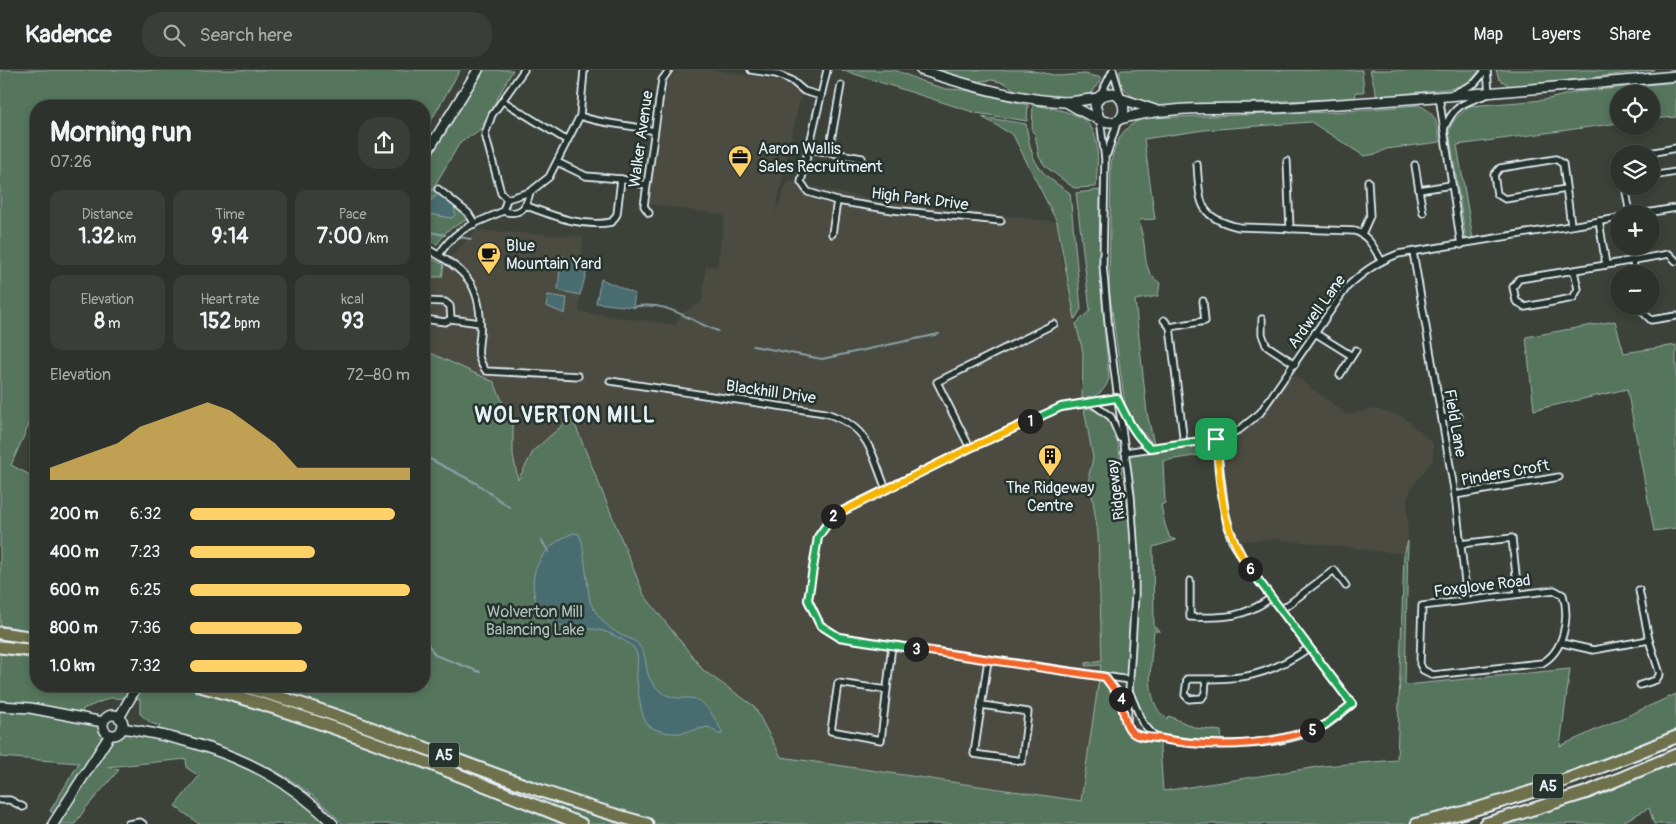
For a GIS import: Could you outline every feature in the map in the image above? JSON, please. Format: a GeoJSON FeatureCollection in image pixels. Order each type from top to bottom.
{"type":"FeatureCollection","features":[{"type":"Feature","properties":{"kind":"highway"},"geometry":{"type":"LineString","coordinates":[[0,633],[30,637]]}},
{"type":"Feature","properties":{"kind":"highway"},"geometry":{"type":"LineString","coordinates":[[0,647],[30,650]]}},
{"type":"Feature","properties":{"kind":"highway","name":"A5"},"geometry":{"type":"LineString","coordinates":[[221,692],[316,721],[581,824]]}},
{"type":"Feature","properties":{"kind":"highway","name":"A5"},"geometry":{"type":"LineString","coordinates":[[261,692],[319,710],[593,810],[647,824]]}},
{"type":"Feature","properties":{"kind":"highway","name":"A5"},"geometry":{"type":"LineString","coordinates":[[1417,824],[1459,815],[1582,775],[1676,737]]}},
{"type":"Feature","properties":{"kind":"highway","name":"A5"},"geometry":{"type":"LineString","coordinates":[[1485,824],[1588,792],[1676,755]]}},
{"type":"Feature","properties":{"kind":"street"},"geometry":{"type":"LineString","coordinates":[[430,148],[478,70]]}},
{"type":"Feature","properties":{"kind":"street"},"geometry":{"type":"LineString","coordinates":[[507,199],[501,193],[485,134],[487,123],[524,70]]}},
{"type":"Feature","properties":{"kind":"street"},"geometry":{"type":"LineString","coordinates":[[507,199],[530,192],[549,177],[566,140],[580,116],[583,70]]}},
{"type":"Feature","properties":{"kind":"street"},"geometry":{"type":"LineString","coordinates":[[751,70],[776,74],[791,80],[804,91],[821,96]]}},
{"type":"Feature","properties":{"kind":"street","name":"High Park Drive"},"geometry":{"type":"LineString","coordinates":[[827,70],[822,83],[821,96],[801,182],[802,187],[808,192],[836,201],[1002,221]]}},
{"type":"Feature","properties":{"kind":"street"},"geometry":{"type":"LineString","coordinates":[[822,83],[832,70]]}},
{"type":"Feature","properties":{"kind":"street"},"geometry":{"type":"LineString","coordinates":[[921,70],[1047,100],[1065,102],[1100,97],[1109,93],[1158,111]]}},
{"type":"Feature","properties":{"kind":"street"},"geometry":{"type":"LineString","coordinates":[[1099,118],[1095,105],[1113,70]]}},
{"type":"Feature","properties":{"kind":"street"},"geometry":{"type":"LineString","coordinates":[[1113,70],[1125,107],[1119,119]]}},
{"type":"Feature","properties":{"kind":"street"},"geometry":{"type":"LineString","coordinates":[[1486,70],[1489,94]]}},
{"type":"Feature","properties":{"kind":"street"},"geometry":{"type":"LineString","coordinates":[[1444,95],[1466,89],[1483,76],[1486,70]]}},
{"type":"Feature","properties":{"kind":"street","name":"Walker Avenue"},"geometry":{"type":"LineString","coordinates":[[649,213],[644,206],[646,185],[665,71]]}},
{"type":"Feature","properties":{"kind":"street"},"geometry":{"type":"LineString","coordinates":[[1065,102],[1109,122],[1158,111],[1267,109],[1444,95],[1489,94],[1676,76]]}},
{"type":"Feature","properties":{"kind":"street"},"geometry":{"type":"LineString","coordinates":[[829,152],[841,85]]}},
{"type":"Feature","properties":{"kind":"street"},"geometry":{"type":"LineString","coordinates":[[1444,131],[1450,115],[1460,105],[1489,94]]}},
{"type":"Feature","properties":{"kind":"street"},"geometry":{"type":"LineString","coordinates":[[1444,95],[1444,131],[1461,245]]}},
{"type":"Feature","properties":{"kind":"street"},"geometry":{"type":"LineString","coordinates":[[503,101],[566,140]]}},
{"type":"Feature","properties":{"kind":"street"},"geometry":{"type":"LineString","coordinates":[[580,116],[596,122],[634,125],[654,131]]}},
{"type":"Feature","properties":{"kind":"street","name":"Ridgeway"},"geometry":{"type":"LineString","coordinates":[[1099,118],[1105,159],[1104,266],[1117,398],[1130,485],[1136,595],[1130,691],[1126,720]]}},
{"type":"Feature","properties":{"kind":"street","name":"Ridgeway"},"geometry":{"type":"LineString","coordinates":[[1105,159],[1119,119]]}},
{"type":"Feature","properties":{"kind":"street"},"geometry":{"type":"LineString","coordinates":[[1660,151],[1676,148]]}},
{"type":"Feature","properties":{"kind":"street"},"geometry":{"type":"LineString","coordinates":[[809,149],[862,158]]}},
{"type":"Feature","properties":{"kind":"street"},"geometry":{"type":"LineString","coordinates":[[1566,188],[1505,199],[1497,194],[1494,175],[1500,168],[1556,159],[1563,164],[1572,226]]}},
{"type":"Feature","properties":{"kind":"street"},"geometry":{"type":"LineString","coordinates":[[1286,161],[1290,230]]}},
{"type":"Feature","properties":{"kind":"street"},"geometry":{"type":"LineString","coordinates":[[557,162],[586,176],[621,179],[646,185]]}},
{"type":"Feature","properties":{"kind":"street"},"geometry":{"type":"LineString","coordinates":[[1197,164],[1200,202],[1209,215],[1223,224],[1239,227],[1355,232],[1362,234],[1372,244],[1381,260]]}},
{"type":"Feature","properties":{"kind":"street"},"geometry":{"type":"LineString","coordinates":[[1415,165],[1423,213]]}},
{"type":"Feature","properties":{"kind":"street"},"geometry":{"type":"LineString","coordinates":[[1660,175],[1676,172]]}},
{"type":"Feature","properties":{"kind":"street"},"geometry":{"type":"LineString","coordinates":[[527,206],[566,220],[599,224],[612,222],[617,214],[621,179]]}},
{"type":"Feature","properties":{"kind":"street"},"geometry":{"type":"LineString","coordinates":[[1362,234],[1370,216],[1368,181]]}},
{"type":"Feature","properties":{"kind":"street"},"geometry":{"type":"LineString","coordinates":[[1419,190],[1451,185]]}},
{"type":"Feature","properties":{"kind":"street"},"geometry":{"type":"LineString","coordinates":[[438,190],[468,213],[475,224]]}},
{"type":"Feature","properties":{"kind":"street"},"geometry":{"type":"LineString","coordinates":[[439,255],[456,232],[503,211],[512,214],[521,211],[527,206],[530,192]]}},
{"type":"Feature","properties":{"kind":"street"},"geometry":{"type":"LineString","coordinates":[[503,211],[507,199]]}},
{"type":"Feature","properties":{"kind":"street"},"geometry":{"type":"LineString","coordinates":[[832,234],[836,201]]}},
{"type":"Feature","properties":{"kind":"street"},"geometry":{"type":"LineString","coordinates":[[1660,211],[1676,208]]}},
{"type":"Feature","properties":{"kind":"street","name":"Ardwell Lane"},"geometry":{"type":"LineString","coordinates":[[1125,452],[1216,439],[1239,430],[1260,413],[1347,288],[1362,272],[1381,260],[1413,252],[1610,219]]}},
{"type":"Feature","properties":{"kind":"street"},"geometry":{"type":"LineString","coordinates":[[1599,221],[1606,266]]}},
{"type":"Feature","properties":{"kind":"street"},"geometry":{"type":"LineString","coordinates":[[430,250],[459,270],[476,289],[480,300],[478,359],[486,371],[578,376]]}},
{"type":"Feature","properties":{"kind":"street","name":"Field Lane"},"geometry":{"type":"LineString","coordinates":[[1413,252],[1455,495],[1467,599]]}},
{"type":"Feature","properties":{"kind":"street"},"geometry":{"type":"LineString","coordinates":[[1574,271],[1578,290],[1573,298],[1525,307],[1516,301],[1513,287],[1519,280],[1669,254],[1676,261]]}},
{"type":"Feature","properties":{"kind":"street"},"geometry":{"type":"LineString","coordinates":[[1633,260],[1634,265]]}},
{"type":"Feature","properties":{"kind":"street"},"geometry":{"type":"LineString","coordinates":[[430,301],[445,302],[450,306],[451,319]]}},
{"type":"Feature","properties":{"kind":"street"},"geometry":{"type":"LineString","coordinates":[[1170,327],[1205,322],[1203,301]]}},
{"type":"Feature","properties":{"kind":"street"},"geometry":{"type":"LineString","coordinates":[[1646,315],[1651,320],[1676,316]]}},
{"type":"Feature","properties":{"kind":"street"},"geometry":{"type":"LineString","coordinates":[[430,320],[445,322],[451,319],[480,322]]}},
{"type":"Feature","properties":{"kind":"street"},"geometry":{"type":"LineString","coordinates":[[1262,319],[1262,334],[1266,345],[1295,364]]}},
{"type":"Feature","properties":{"kind":"street"},"geometry":{"type":"LineString","coordinates":[[1164,320],[1170,327],[1184,444]]}},
{"type":"Feature","properties":{"kind":"street"},"geometry":{"type":"LineString","coordinates":[[970,448],[937,382],[1054,324]]}},
{"type":"Feature","properties":{"kind":"street"},"geometry":{"type":"LineString","coordinates":[[1315,333],[1352,356]]}},
{"type":"Feature","properties":{"kind":"street"},"geometry":{"type":"LineString","coordinates":[[1340,375],[1356,350]]}},
{"type":"Feature","properties":{"kind":"street","name":"Blackhill Drive"},"geometry":{"type":"LineString","coordinates":[[610,381],[825,413],[838,417],[856,427],[864,437],[886,490]]}},
{"type":"Feature","properties":{"kind":"street"},"geometry":{"type":"LineString","coordinates":[[1130,680],[839,637],[820,625],[808,600],[818,537],[831,516],[970,448],[1061,407],[1117,398],[1135,433],[1150,448]]}},
{"type":"Feature","properties":{"kind":"street"},"geometry":{"type":"LineString","coordinates":[[1089,401],[1103,409],[1114,422],[1125,452]]}},
{"type":"Feature","properties":{"kind":"street"},"geometry":{"type":"LineString","coordinates":[[1442,418],[1459,416]]}},
{"type":"Feature","properties":{"kind":"street"},"geometry":{"type":"LineString","coordinates":[[1105,677],[1118,692],[1131,732],[1185,743],[1222,745],[1296,735],[1325,725],[1352,704],[1248,567],[1230,534],[1223,500],[1216,439]]}},
{"type":"Feature","properties":{"kind":"street","name":"Pinders Croft"},"geometry":{"type":"LineString","coordinates":[[1455,495],[1559,477]]}},
{"type":"Feature","properties":{"kind":"street"},"geometry":{"type":"LineString","coordinates":[[1460,544],[1512,538],[1518,593]]}},
{"type":"Feature","properties":{"kind":"street"},"geometry":{"type":"LineString","coordinates":[[1281,610],[1334,570],[1346,586]]}},
{"type":"Feature","properties":{"kind":"street"},"geometry":{"type":"LineString","coordinates":[[1190,581],[1190,617],[1235,616],[1254,610],[1271,598]]}},
{"type":"Feature","properties":{"kind":"street","name":"Foxglove Road"},"geometry":{"type":"LineString","coordinates":[[1554,590],[1563,595],[1565,603],[1562,643],[1550,659],[1542,663],[1433,675],[1427,673],[1420,664],[1422,606],[1467,599],[1554,590]]}},
{"type":"Feature","properties":{"kind":"street"},"geometry":{"type":"LineString","coordinates":[[1638,590],[1649,640],[1660,674],[1656,680],[1640,685]]}},
{"type":"Feature","properties":{"kind":"street"},"geometry":{"type":"LineString","coordinates":[[1562,643],[1593,650],[1649,640]]}},
{"type":"Feature","properties":{"kind":"street"},"geometry":{"type":"LineString","coordinates":[[887,690],[838,683],[831,731],[880,740],[887,690],[892,645]]}},
{"type":"Feature","properties":{"kind":"street"},"geometry":{"type":"LineString","coordinates":[[1206,679],[1206,693],[1202,698],[1189,699],[1185,695],[1187,679],[1242,678],[1266,673],[1285,664],[1309,648]]}},
{"type":"Feature","properties":{"kind":"street"},"geometry":{"type":"LineString","coordinates":[[982,705],[1028,712],[1022,762],[974,754],[988,660]]}},
{"type":"Feature","properties":{"kind":"street"},"geometry":{"type":"LineString","coordinates":[[1130,691],[1142,722],[1156,738]]}},
{"type":"Feature","properties":{"kind":"street"},"geometry":{"type":"LineString","coordinates":[[122,728],[119,718],[134,692]]}},
{"type":"Feature","properties":{"kind":"street"},"geometry":{"type":"LineString","coordinates":[[0,706],[30,708],[103,722]]}},
{"type":"Feature","properties":{"kind":"street"},"geometry":{"type":"LineString","coordinates":[[103,722],[110,716],[119,718]]}},
{"type":"Feature","properties":{"kind":"street"},"geometry":{"type":"LineString","coordinates":[[103,722],[104,730],[110,735]]}},
{"type":"Feature","properties":{"kind":"street"},"geometry":{"type":"LineString","coordinates":[[53,824],[110,735],[118,733],[122,728]]}},
{"type":"Feature","properties":{"kind":"street"},"geometry":{"type":"LineString","coordinates":[[122,728],[194,744],[246,760],[280,781],[320,810],[333,824]]}},
{"type":"Feature","properties":{"kind":"street"},"geometry":{"type":"LineString","coordinates":[[0,800],[10,800],[23,807]]}},
{"type":"Feature","properties":{"kind":"street"},"geometry":{"type":"LineString","coordinates":[[128,824],[140,822],[143,824]]}},
{"type":"Feature","properties":{"kind":"shaded area"},"geometry":{"type":"Polygon","coordinates":[[[677,70],[715,70],[787,83],[801,94],[774,217],[788,181],[840,193],[893,202],[1057,222],[1061,255],[1083,352],[1079,382],[1093,458],[1089,475],[1098,534],[1102,660],[1081,801],[781,757],[754,706],[704,671],[644,595],[573,417],[534,450],[519,481],[513,455],[513,426],[494,382],[430,353],[430,277],[442,276],[444,265],[476,230],[583,237],[579,312],[676,325],[681,314],[702,302],[706,266],[717,267],[725,215],[648,204],[668,81],[677,70]]]}},
{"type":"Feature","properties":{"kind":"shaded area"},"geometry":{"type":"Polygon","coordinates":[[[1293,374],[1347,415],[1373,409],[1402,416],[1433,443],[1433,460],[1412,487],[1407,499],[1408,541],[1404,554],[1277,539],[1232,541],[1217,452],[1228,439],[1254,423],[1293,374]]]}},
{"type":"Feature","properties":{"kind":"green space"},"geometry":{"type":"Polygon","coordinates":[[[0,70],[460,70],[430,122],[430,100],[30,100],[30,422],[11,465],[30,475],[30,631],[0,625],[0,70]]]}},
{"type":"Feature","properties":{"kind":"green space"},"geometry":{"type":"Polygon","coordinates":[[[480,70],[513,70],[479,131],[461,141],[432,190],[452,202],[461,211],[466,220],[448,230],[437,244],[430,241],[430,214],[452,218],[434,196],[430,200],[430,157],[480,70]]]}},
{"type":"Feature","properties":{"kind":"green space"},"geometry":{"type":"Polygon","coordinates":[[[842,70],[895,70],[946,89],[965,90],[1028,105],[1027,121],[976,113],[842,70]]]}},
{"type":"Feature","properties":{"kind":"green space"},"geometry":{"type":"Polygon","coordinates":[[[926,70],[1028,70],[1059,76],[1085,74],[1102,78],[1092,93],[1067,100],[1019,93],[1005,83],[992,80],[972,82],[926,70]]]}},
{"type":"Feature","properties":{"kind":"green space"},"geometry":{"type":"Polygon","coordinates":[[[1120,70],[1362,70],[1364,92],[1356,92],[1355,98],[1160,106],[1138,100],[1126,91],[1120,78],[1120,70]]]}},
{"type":"Feature","properties":{"kind":"green space"},"geometry":{"type":"Polygon","coordinates":[[[1370,70],[1480,70],[1469,83],[1453,88],[1377,97],[1370,70]]]}},
{"type":"Feature","properties":{"kind":"green space"},"geometry":{"type":"Polygon","coordinates":[[[1496,70],[1654,70],[1511,87],[1499,79],[1496,70]]]}},
{"type":"Feature","properties":{"kind":"green space"},"geometry":{"type":"Polygon","coordinates":[[[1676,82],[1676,117],[1660,118],[1660,85],[1646,85],[1676,82]]]}},
{"type":"Feature","properties":{"kind":"green space"},"geometry":{"type":"Polygon","coordinates":[[[1610,89],[1610,124],[1457,145],[1473,239],[1466,240],[1449,131],[1454,120],[1469,106],[1544,100],[1577,92],[1610,89]]]}},
{"type":"Feature","properties":{"kind":"green space"},"geometry":{"type":"Polygon","coordinates":[[[1033,105],[1070,113],[1082,118],[1090,126],[1095,136],[1097,149],[1096,187],[1074,188],[1046,167],[1039,157],[1035,134],[1032,131],[1033,105]]]}},
{"type":"Feature","properties":{"kind":"green space"},"geometry":{"type":"Polygon","coordinates":[[[1419,105],[1433,116],[1440,142],[1386,149],[1377,154],[1364,156],[1311,122],[1204,130],[1144,139],[1155,219],[1139,220],[1147,266],[1151,275],[1160,283],[1158,296],[1135,300],[1147,413],[1154,444],[1137,428],[1125,405],[1109,288],[1111,162],[1115,147],[1122,134],[1132,124],[1146,118],[1335,112],[1419,105]]]}},
{"type":"Feature","properties":{"kind":"green space"},"geometry":{"type":"Polygon","coordinates":[[[982,117],[1026,124],[1031,149],[1038,165],[1050,179],[1070,193],[1081,309],[1075,319],[1057,222],[1013,135],[982,117]]]}},
{"type":"Feature","properties":{"kind":"green space"},"geometry":{"type":"Polygon","coordinates":[[[1100,190],[1100,279],[1109,379],[1099,394],[1082,399],[1083,352],[1076,324],[1090,310],[1076,193],[1100,190]]]}},
{"type":"Feature","properties":{"kind":"green space"},"geometry":{"type":"Polygon","coordinates":[[[430,257],[444,265],[442,277],[430,277],[430,257]]]}},
{"type":"Feature","properties":{"kind":"green space"},"geometry":{"type":"Polygon","coordinates":[[[1615,321],[1624,353],[1676,345],[1676,528],[1654,531],[1627,389],[1534,410],[1526,337],[1615,321]]]}},
{"type":"Feature","properties":{"kind":"green space","name":"Wolverton Mill Balancing Lake"},"geometry":{"type":"Polygon","coordinates":[[[430,353],[494,382],[513,426],[513,455],[518,480],[534,450],[572,417],[644,595],[704,671],[754,706],[781,757],[1081,801],[1101,665],[1085,666],[1086,663],[1102,660],[1098,534],[1089,475],[1093,458],[1084,408],[1096,410],[1104,416],[1111,424],[1115,433],[1122,477],[1119,478],[1120,492],[1129,492],[1125,452],[1216,439],[1217,452],[1163,461],[1165,503],[1161,505],[1170,538],[1176,540],[1153,547],[1154,627],[1160,631],[1154,631],[1150,678],[1154,702],[1167,719],[1169,716],[1196,728],[1221,731],[1222,745],[1161,739],[1163,791],[1324,766],[1397,760],[1404,554],[1408,541],[1405,685],[1570,669],[1560,746],[1676,694],[1676,737],[1582,775],[1409,824],[343,824],[303,788],[281,774],[248,758],[159,729],[160,726],[151,723],[140,714],[140,699],[110,698],[83,709],[81,718],[103,722],[104,730],[111,735],[121,730],[145,732],[246,760],[333,824],[199,824],[175,806],[199,776],[187,768],[186,759],[107,767],[119,770],[85,809],[75,824],[55,824],[58,816],[50,811],[79,763],[0,757],[0,654],[30,658],[30,692],[430,692],[430,353]],[[1106,677],[1117,691],[1131,728],[1136,733],[1155,738],[1136,710],[1130,680],[1106,677]]]}},
{"type":"Feature","properties":{"kind":"green space"},"geometry":{"type":"Polygon","coordinates":[[[1676,755],[1676,824],[1654,824],[1649,808],[1619,824],[1485,824],[1676,755]]]}},
{"type":"Feature","properties":{"kind":"water"},"geometry":{"type":"Polygon","coordinates":[[[439,194],[454,203],[455,215],[452,218],[430,214],[430,202],[439,194]]]}},
{"type":"Feature","properties":{"kind":"water"},"geometry":{"type":"Polygon","coordinates":[[[561,256],[589,263],[580,295],[558,290],[561,256]]]}},
{"type":"Feature","properties":{"kind":"water"},"geometry":{"type":"Polygon","coordinates":[[[601,279],[635,294],[633,307],[596,303],[601,279]]]}},
{"type":"Feature","properties":{"kind":"water"},"geometry":{"type":"Polygon","coordinates":[[[548,295],[567,298],[565,314],[546,306],[548,295]]]}},
{"type":"Feature","properties":{"kind":"water"},"geometry":{"type":"Polygon","coordinates":[[[574,533],[579,534],[582,541],[590,602],[599,617],[611,629],[638,644],[644,656],[648,675],[656,687],[669,696],[700,701],[713,715],[722,734],[718,734],[709,727],[676,733],[662,731],[647,724],[641,707],[637,683],[637,656],[633,647],[612,634],[603,631],[571,627],[553,622],[540,611],[533,586],[538,564],[550,547],[574,533]]]}},
{"type":"Feature","properties":{"kind":"waterway"},"geometry":{"type":"LineString","coordinates":[[430,232],[445,235]]}},
{"type":"Feature","properties":{"kind":"waterway"},"geometry":{"type":"LineString","coordinates":[[459,237],[471,239]]}},
{"type":"Feature","properties":{"kind":"waterway"},"geometry":{"type":"LineString","coordinates":[[633,307],[657,306],[677,312],[718,331]]}},
{"type":"Feature","properties":{"kind":"waterway"},"geometry":{"type":"LineString","coordinates":[[753,346],[822,359],[939,334]]}},
{"type":"Feature","properties":{"kind":"waterway"},"geometry":{"type":"LineString","coordinates":[[430,459],[476,483],[509,507]]}},
{"type":"Feature","properties":{"kind":"waterway"},"geometry":{"type":"LineString","coordinates":[[542,541],[549,552]]}},
{"type":"Feature","properties":{"kind":"waterway"},"geometry":{"type":"LineString","coordinates":[[430,647],[435,655],[480,672]]}},
{"type":"Feature","properties":{"kind":"place","name":"Aaron Wallis Sales Recruitment"},"geometry":{"type":"Point","coordinates":[740,178]}},
{"type":"Feature","properties":{"kind":"place","name":"Blue Mountain Yard"},"geometry":{"type":"Point","coordinates":[489,275]}},
{"type":"Feature","properties":{"kind":"place","name":"The Ridgeway Centre"},"geometry":{"type":"Point","coordinates":[1050,477]}},
{"type":"Feature","properties":{"kind":"district","name":"WOLVERTON MILL"},"geometry":{"type":"Point","coordinates":[565,415]}},
{"type":"Feature","properties":{"kind":"route"},"geometry":{"type":"LineString","coordinates":[[1117,398],[1130,425],[1140,440],[1150,448],[1216,439],[1227,526],[1232,541],[1248,567],[1352,704],[1325,725],[1296,735],[1260,742],[1222,745],[1185,743],[1141,736],[1131,732],[1118,692],[1105,677],[839,637],[820,625],[808,600],[818,537],[831,516],[970,448],[1061,407],[1075,403],[1117,398]]}}]}
